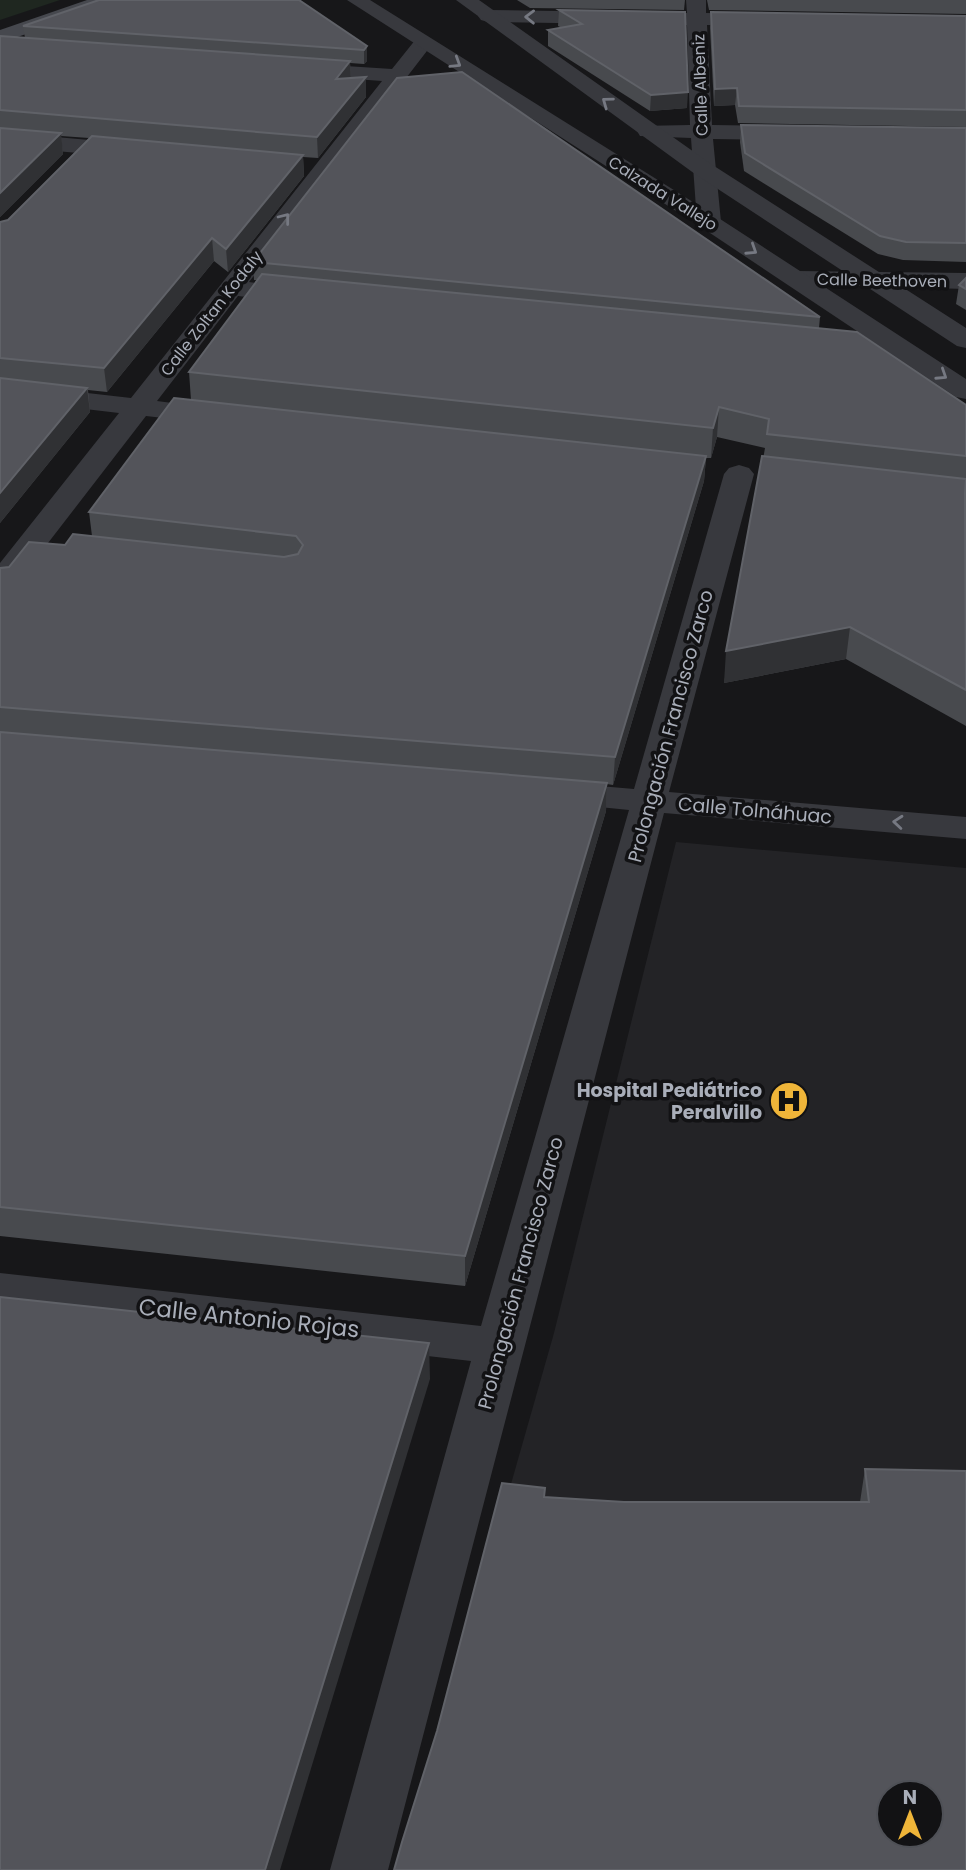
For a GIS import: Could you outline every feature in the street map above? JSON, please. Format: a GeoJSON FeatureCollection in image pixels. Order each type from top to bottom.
{"type":"FeatureCollection","features":[{"type":"Feature","properties":{"kind":"main road"},"geometry":{"type":"LineString","coordinates":[[0,37],[27,38],[106,0]]}},
{"type":"Feature","properties":{"kind":"main road"},"geometry":{"type":"LineString","coordinates":[[0,30],[27,38]]}},
{"type":"Feature","properties":{"kind":"street","name":"Calzada Vallejo"},"geometry":{"type":"LineString","coordinates":[[357,0],[709,222],[966,391]]}},
{"type":"Feature","properties":{"kind":"street"},"geometry":{"type":"LineString","coordinates":[[466,0],[703,170],[966,340]]}},
{"type":"Feature","properties":{"kind":"street"},"geometry":{"type":"LineString","coordinates":[[488,16],[697,9],[778,20]]}},
{"type":"Feature","properties":{"kind":"street","name":"Calle Albeniz"},"geometry":{"type":"LineString","coordinates":[[697,9],[703,170],[709,222]]}},
{"type":"Feature","properties":{"kind":"street"},"geometry":{"type":"LineString","coordinates":[[0,47],[27,38]]}},
{"type":"Feature","properties":{"kind":"street","name":"Calle Zoltan Kodaly"},"geometry":{"type":"LineString","coordinates":[[0,584],[423,43]]}},
{"type":"Feature","properties":{"kind":"street"},"geometry":{"type":"LineString","coordinates":[[274,67],[398,76]]}},
{"type":"Feature","properties":{"kind":"street"},"geometry":{"type":"LineString","coordinates":[[648,131],[814,134]]}},
{"type":"Feature","properties":{"kind":"street"},"geometry":{"type":"LineString","coordinates":[[0,139],[157,153]]}},
{"type":"Feature","properties":{"kind":"street"},"geometry":{"type":"LineString","coordinates":[[68,167],[87,147]]}},
{"type":"Feature","properties":{"kind":"street"},"geometry":{"type":"LineString","coordinates":[[296,166],[324,168]]}},
{"type":"Feature","properties":{"kind":"street","name":"Calle Beethoven"},"geometry":{"type":"LineString","coordinates":[[797,279],[966,281]]}},
{"type":"Feature","properties":{"kind":"street"},"geometry":{"type":"LineString","coordinates":[[229,288],[325,298]]}},
{"type":"Feature","properties":{"kind":"street"},"geometry":{"type":"LineString","coordinates":[[859,351],[914,356]]}},
{"type":"Feature","properties":{"kind":"street"},"geometry":{"type":"LineString","coordinates":[[0,391],[248,420]]}},
{"type":"Feature","properties":{"kind":"street","name":"Prolongación Francisco Zarco"},"geometry":{"type":"LineString","coordinates":[[359,1870],[499,1346],[739,474]]}},
{"type":"Feature","properties":{"kind":"street"},"geometry":{"type":"LineString","coordinates":[[32,542],[72,547]]}},
{"type":"Feature","properties":{"kind":"street","name":"Calle Tolnáhuac"},"geometry":{"type":"LineString","coordinates":[[526,791],[966,828]]}},
{"type":"Feature","properties":{"kind":"street","name":"Calle Antonio Rojas"},"geometry":{"type":"LineString","coordinates":[[0,1290],[499,1346]]}},
{"type":"Feature","properties":{"kind":"shaded area"},"geometry":{"type":"Polygon","coordinates":[[[0,0],[60,0],[0,20],[0,0]]]}},
{"type":"Feature","properties":{"kind":"shaded area","name":"Hospital Pediátrico Peralvillo"},"geometry":{"type":"Polygon","coordinates":[[[676,842],[966,868],[966,1508],[501,1519],[554,1333],[676,842]]]}},
{"type":"Feature","properties":{"kind":"building"},"geometry":{"type":"Polygon","coordinates":[[[99,0],[299,0],[367,46],[364,50],[23,26],[99,0]]]}},
{"type":"Feature","properties":{"kind":"building"},"geometry":{"type":"Polygon","coordinates":[[[559,10],[685,12],[688,92],[651,95],[548,30],[582,24],[559,10]]]}},
{"type":"Feature","properties":{"kind":"building"},"geometry":{"type":"Polygon","coordinates":[[[711,12],[966,16],[966,110],[739,106],[737,88],[715,89],[711,12]]]}},
{"type":"Feature","properties":{"kind":"building"},"geometry":{"type":"Polygon","coordinates":[[[0,36],[350,61],[336,79],[366,77],[317,137],[0,110],[0,36]]]}},
{"type":"Feature","properties":{"kind":"building"},"geometry":{"type":"Polygon","coordinates":[[[462,72],[820,317],[253,262],[397,78],[462,72]]]}},
{"type":"Feature","properties":{"kind":"building"},"geometry":{"type":"Polygon","coordinates":[[[741,125],[966,128],[966,243],[906,242],[880,236],[745,153],[741,125]]]}},
{"type":"Feature","properties":{"kind":"building"},"geometry":{"type":"Polygon","coordinates":[[[0,128],[61,133],[0,193],[0,128]]]}},
{"type":"Feature","properties":{"kind":"building"},"geometry":{"type":"Polygon","coordinates":[[[92,136],[303,155],[226,249],[212,238],[104,368],[0,358],[0,222],[8,220],[92,136]]]}},
{"type":"Feature","properties":{"kind":"building"},"geometry":{"type":"Polygon","coordinates":[[[262,274],[857,332],[966,405],[966,456],[767,434],[769,419],[719,407],[713,428],[189,372],[262,274]]]}},
{"type":"Feature","properties":{"kind":"building"},"geometry":{"type":"Polygon","coordinates":[[[966,278],[966,289],[959,285],[966,278]]]}},
{"type":"Feature","properties":{"kind":"building"},"geometry":{"type":"Polygon","coordinates":[[[0,378],[87,388],[0,493],[0,378]]]}},
{"type":"Feature","properties":{"kind":"building"},"geometry":{"type":"Polygon","coordinates":[[[174,398],[706,456],[615,757],[0,707],[0,568],[9,567],[29,542],[65,545],[73,534],[284,557],[298,554],[303,545],[296,536],[89,512],[174,398]]]}},
{"type":"Feature","properties":{"kind":"building"},"geometry":{"type":"Polygon","coordinates":[[[762,456],[966,479],[966,690],[850,627],[726,651],[762,456]]]}},
{"type":"Feature","properties":{"kind":"building"},"geometry":{"type":"Polygon","coordinates":[[[0,732],[607,783],[465,1256],[0,1207],[0,732]]]}},
{"type":"Feature","properties":{"kind":"building"},"geometry":{"type":"Polygon","coordinates":[[[0,1297],[429,1343],[265,1870],[0,1870],[0,1297]]]}},
{"type":"Feature","properties":{"kind":"building"},"geometry":{"type":"Polygon","coordinates":[[[865,1469],[966,1471],[966,1870],[394,1870],[437,1731],[502,1483],[545,1488],[544,1497],[624,1502],[869,1502],[865,1469]]]}},
{"type":"Feature","properties":{"kind":"place","name":"Hospital Pediátrico Peralvillo"},"geometry":{"type":"Point","coordinates":[789,1101]}}]}
